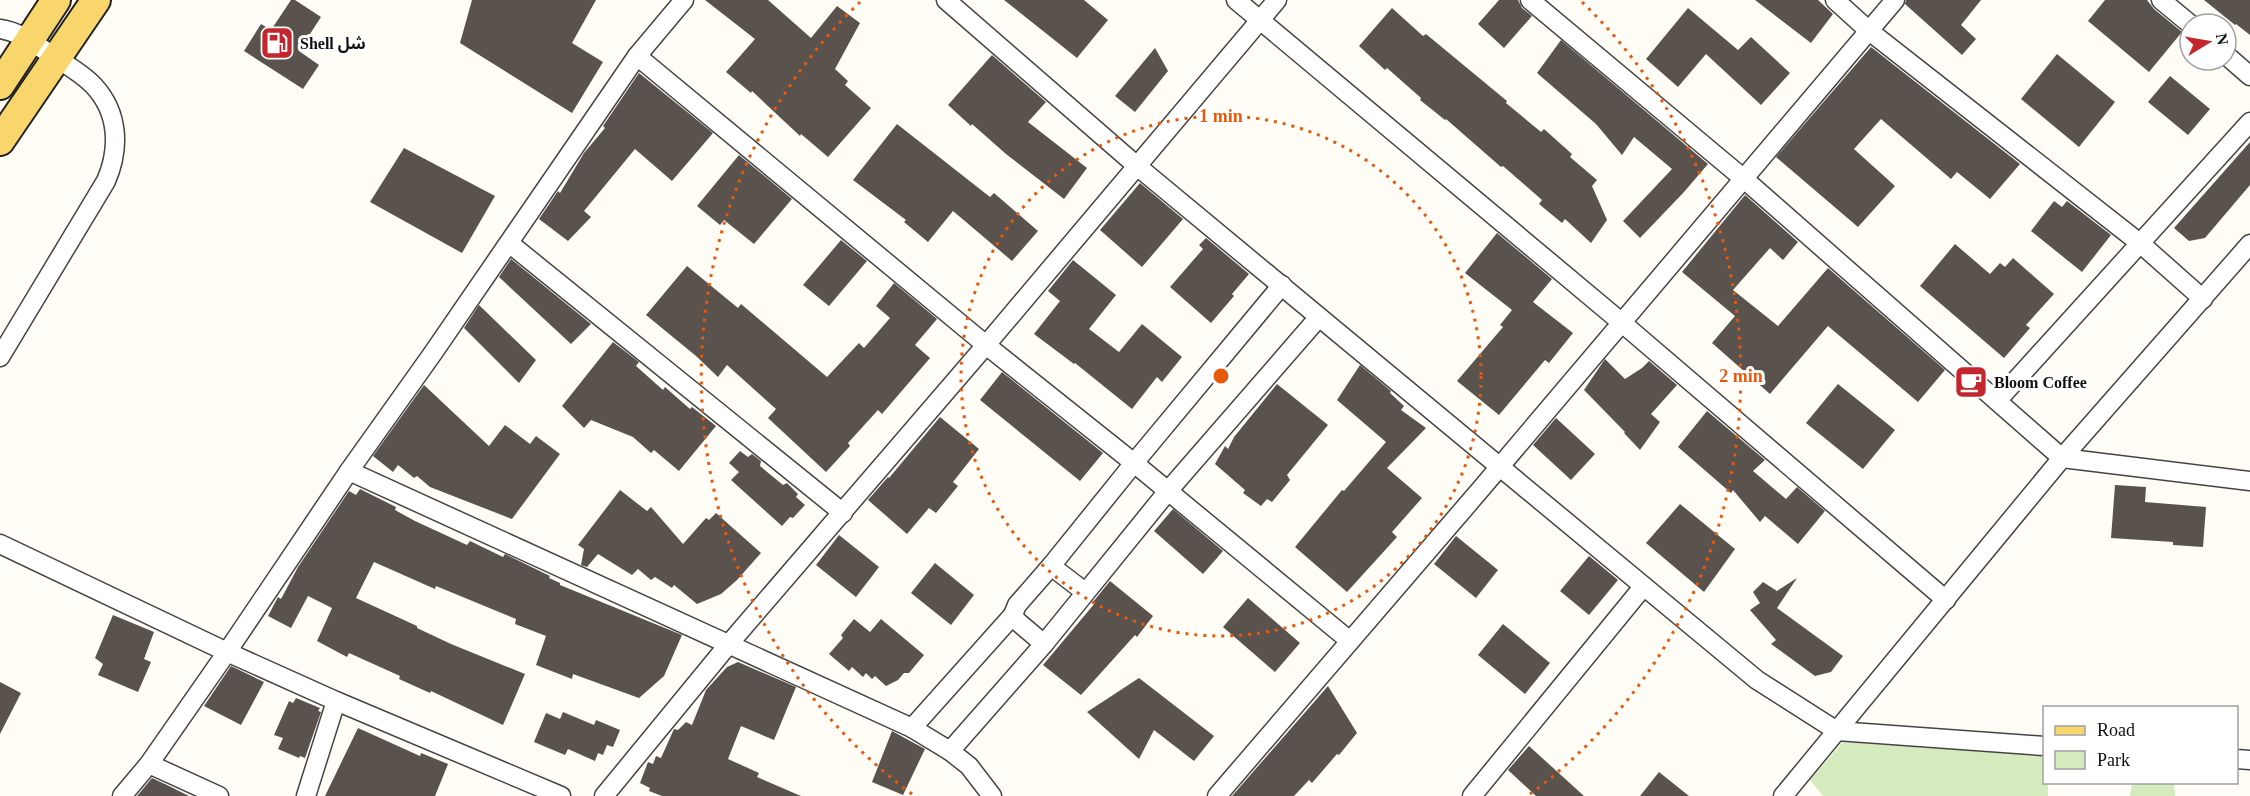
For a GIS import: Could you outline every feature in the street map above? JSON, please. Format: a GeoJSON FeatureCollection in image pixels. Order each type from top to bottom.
{"type":"FeatureCollection","features":[{"type":"Feature","properties":{"kind":"main road"},"geometry":{"type":"LineString","coordinates":[[0,86],[56,0]]}},
{"type":"Feature","properties":{"kind":"main road"},"geometry":{"type":"LineString","coordinates":[[0,141],[96,0]]}},
{"type":"Feature","properties":{"kind":"street"},"geometry":{"type":"LineString","coordinates":[[122,796],[148,764],[227,652],[637,56],[684,0]]}},
{"type":"Feature","properties":{"kind":"street"},"geometry":{"type":"LineString","coordinates":[[946,0],[1137,166],[1757,680],[1837,731],[2043,746]]}},
{"type":"Feature","properties":{"kind":"street"},"geometry":{"type":"LineString","coordinates":[[1236,0],[1621,322],[1946,600]]}},
{"type":"Feature","properties":{"kind":"street"},"geometry":{"type":"LineString","coordinates":[[604,796],[728,645],[986,345],[1277,0]]}},
{"type":"Feature","properties":{"kind":"street"},"geometry":{"type":"LineString","coordinates":[[1530,0],[1744,179],[2062,458],[2250,481]]}},
{"type":"Feature","properties":{"kind":"street"},"geometry":{"type":"LineString","coordinates":[[1835,0],[1868,30],[2140,244],[2203,299]]}},
{"type":"Feature","properties":{"kind":"street"},"geometry":{"type":"LineString","coordinates":[[1217,796],[1895,0]]}},
{"type":"Feature","properties":{"kind":"street"},"geometry":{"type":"LineString","coordinates":[[2162,0],[2178,14]]}},
{"type":"Feature","properties":{"kind":"street"},"geometry":{"type":"LineString","coordinates":[[0,29],[14,32],[30,40],[84,77],[102,95],[116,131],[115,157],[106,181],[0,357]]}},
{"type":"Feature","properties":{"kind":"street"},"geometry":{"type":"LineString","coordinates":[[637,56],[986,345],[1134,463],[1350,641]]}},
{"type":"Feature","properties":{"kind":"street"},"geometry":{"type":"LineString","coordinates":[[2238,66],[2250,76]]}},
{"type":"Feature","properties":{"kind":"street"},"geometry":{"type":"LineString","coordinates":[[0,86],[26,104]]}},
{"type":"Feature","properties":{"kind":"street"},"geometry":{"type":"LineString","coordinates":[[1997,401],[2250,122]]}},
{"type":"Feature","properties":{"kind":"street"},"geometry":{"type":"LineString","coordinates":[[509,243],[843,513]]}},
{"type":"Feature","properties":{"kind":"street"},"geometry":{"type":"LineString","coordinates":[[1782,796],[2062,458],[2250,244]]}},
{"type":"Feature","properties":{"kind":"street"},"geometry":{"type":"LineString","coordinates":[[912,728],[1014,615],[1017,605],[1282,285]]}},
{"type":"Feature","properties":{"kind":"street"},"geometry":{"type":"LineString","coordinates":[[950,751],[1044,644],[1168,491],[1319,317]]}},
{"type":"Feature","properties":{"kind":"street"},"geometry":{"type":"LineString","coordinates":[[350,471],[912,728],[950,751],[969,766],[992,796]]}},
{"type":"Feature","properties":{"kind":"street"},"geometry":{"type":"LineString","coordinates":[[0,544],[336,701],[561,796]]}},
{"type":"Feature","properties":{"kind":"street"},"geometry":{"type":"LineString","coordinates":[[1051,566],[1085,592]]}},
{"type":"Feature","properties":{"kind":"street"},"geometry":{"type":"LineString","coordinates":[[1472,796],[1643,587]]}},
{"type":"Feature","properties":{"kind":"street"},"geometry":{"type":"LineString","coordinates":[[1014,615],[1017,621],[1044,644]]}},
{"type":"Feature","properties":{"kind":"street"},"geometry":{"type":"LineString","coordinates":[[306,796],[336,701]]}},
{"type":"Feature","properties":{"kind":"street"},"geometry":{"type":"LineString","coordinates":[[148,764],[219,796]]}},
{"type":"Feature","properties":{"kind":"green space"},"geometry":{"type":"Polygon","coordinates":[[[1843,742],[2043,756],[2043,784],[2048,784],[2048,796],[1823,796],[1810,780],[1843,742]]]}},
{"type":"Feature","properties":{"kind":"green space"},"geometry":{"type":"Polygon","coordinates":[[[2132,784],[2174,784],[2175,796],[2130,796],[2132,784]]]}},
{"type":"Feature","properties":{"kind":"building","name":"Shell شل"},"geometry":{"type":"Polygon","coordinates":[[[291,0],[295,0],[321,17],[299,51],[319,65],[303,89],[244,51],[261,24],[271,30],[291,0]]]}},
{"type":"Feature","properties":{"kind":"building"},"geometry":{"type":"Polygon","coordinates":[[[472,0],[596,0],[572,43],[603,62],[572,113],[460,43],[472,0]]]}},
{"type":"Feature","properties":{"kind":"building"},"geometry":{"type":"Polygon","coordinates":[[[705,0],[768,0],[811,38],[837,6],[860,23],[835,69],[848,81],[845,85],[871,108],[828,157],[801,134],[800,136],[752,91],[751,93],[726,72],[755,39],[705,0]]]}},
{"type":"Feature","properties":{"kind":"building"},"geometry":{"type":"Polygon","coordinates":[[[1004,0],[1084,0],[1108,20],[1077,58],[1004,0]]]}},
{"type":"Feature","properties":{"kind":"building"},"geometry":{"type":"Polygon","coordinates":[[[1499,0],[1518,0],[1522,8],[1532,16],[1504,48],[1478,24],[1499,0]]]}},
{"type":"Feature","properties":{"kind":"building"},"geometry":{"type":"Polygon","coordinates":[[[1755,0],[1818,0],[1833,14],[1811,43],[1755,0]]]}},
{"type":"Feature","properties":{"kind":"building"},"geometry":{"type":"Polygon","coordinates":[[[1906,0],[1981,0],[1961,25],[1976,39],[1962,55],[1905,4],[1906,0]]]}},
{"type":"Feature","properties":{"kind":"building"},"geometry":{"type":"Polygon","coordinates":[[[2105,0],[2147,0],[2154,9],[2178,29],[2178,37],[2149,72],[2088,21],[2105,0]]]}},
{"type":"Feature","properties":{"kind":"building"},"geometry":{"type":"Polygon","coordinates":[[[2204,0],[2250,0],[2250,35],[2238,26],[2238,12],[2219,12],[2204,0]]]}},
{"type":"Feature","properties":{"kind":"building"},"geometry":{"type":"Polygon","coordinates":[[[1392,8],[1423,36],[1426,34],[1507,101],[1506,103],[1541,132],[1544,129],[1572,154],[1570,157],[1597,180],[1592,186],[1607,220],[1591,243],[1565,219],[1562,223],[1539,204],[1542,200],[1420,100],[1421,98],[1359,46],[1392,8]]]}},
{"type":"Feature","properties":{"kind":"building"},"geometry":{"type":"Polygon","coordinates":[[[1688,8],[1738,50],[1751,37],[1790,73],[1761,105],[1706,54],[1678,87],[1646,59],[1688,8]]]}},
{"type":"Feature","properties":{"kind":"building"},"geometry":{"type":"Polygon","coordinates":[[[1561,40],[1708,164],[1640,238],[1623,221],[1672,169],[1634,137],[1622,155],[1596,124],[1537,73],[1561,40]]]}},
{"type":"Feature","properties":{"kind":"building"},"geometry":{"type":"Polygon","coordinates":[[[1871,47],[2020,164],[1990,199],[1957,172],[1951,179],[1881,119],[1854,149],[1895,186],[1858,227],[1776,157],[1871,47]]]}},
{"type":"Feature","properties":{"kind":"building"},"geometry":{"type":"Polygon","coordinates":[[[1155,48],[1168,71],[1135,112],[1115,96],[1155,48]]]}},
{"type":"Feature","properties":{"kind":"building"},"geometry":{"type":"Polygon","coordinates":[[[2057,54],[2115,102],[2079,147],[2021,99],[2057,54]]]}},
{"type":"Feature","properties":{"kind":"building"},"geometry":{"type":"Polygon","coordinates":[[[992,55],[1046,102],[1028,122],[1087,168],[1064,199],[972,124],[971,126],[948,105],[992,55]]]}},
{"type":"Feature","properties":{"kind":"building"},"geometry":{"type":"Polygon","coordinates":[[[639,73],[713,133],[672,181],[635,149],[584,211],[591,217],[568,241],[539,219],[558,191],[560,193],[584,153],[605,128],[603,126],[639,73]]]}},
{"type":"Feature","properties":{"kind":"building"},"geometry":{"type":"Polygon","coordinates":[[[2170,76],[2210,109],[2188,135],[2148,102],[2170,76]]]}},
{"type":"Feature","properties":{"kind":"building"},"geometry":{"type":"Polygon","coordinates":[[[897,124],[990,197],[994,193],[1038,231],[1012,261],[953,211],[928,242],[904,222],[906,220],[853,180],[897,124]]]}},
{"type":"Feature","properties":{"kind":"building"},"geometry":{"type":"Polygon","coordinates":[[[2250,142],[2250,185],[2205,238],[2189,241],[2174,228],[2250,142]]]}},
{"type":"Feature","properties":{"kind":"building"},"geometry":{"type":"Polygon","coordinates":[[[404,148],[495,196],[462,253],[370,202],[404,148]]]}},
{"type":"Feature","properties":{"kind":"building"},"geometry":{"type":"Polygon","coordinates":[[[739,155],[792,199],[754,244],[724,220],[720,225],[697,206],[739,155]]]}},
{"type":"Feature","properties":{"kind":"building"},"geometry":{"type":"Polygon","coordinates":[[[1140,183],[1183,219],[1142,267],[1100,230],[1140,183]]]}},
{"type":"Feature","properties":{"kind":"building"},"geometry":{"type":"Polygon","coordinates":[[[1745,195],[1798,242],[1783,260],[1770,248],[1733,290],[1778,326],[1828,268],[1945,370],[1918,402],[1828,326],[1770,394],[1712,343],[1735,316],[1682,272],[1745,195]]]}},
{"type":"Feature","properties":{"kind":"building"},"geometry":{"type":"Polygon","coordinates":[[[2054,201],[2062,207],[2067,201],[2111,235],[2082,272],[2031,231],[2054,201]]]}},
{"type":"Feature","properties":{"kind":"building"},"geometry":{"type":"Polygon","coordinates":[[[1497,233],[1552,279],[1533,302],[1573,333],[1549,363],[1545,360],[1499,415],[1457,381],[1503,327],[1500,325],[1512,310],[1465,273],[1497,233]]]}},
{"type":"Feature","properties":{"kind":"building"},"geometry":{"type":"Polygon","coordinates":[[[1206,238],[1249,274],[1211,323],[1170,287],[1203,249],[1199,245],[1206,238]]]}},
{"type":"Feature","properties":{"kind":"building"},"geometry":{"type":"Polygon","coordinates":[[[841,240],[867,261],[829,306],[803,285],[841,240]]]}},
{"type":"Feature","properties":{"kind":"building"},"geometry":{"type":"Polygon","coordinates":[[[1955,244],[1990,274],[2000,263],[2005,267],[2013,258],[2054,294],[2026,325],[2030,328],[2004,358],[1920,286],[1955,244]]]}},
{"type":"Feature","properties":{"kind":"building"},"geometry":{"type":"Polygon","coordinates":[[[511,259],[591,324],[571,344],[499,277],[511,259]]]}},
{"type":"Feature","properties":{"kind":"building"},"geometry":{"type":"Polygon","coordinates":[[[1073,260],[1116,295],[1089,329],[1119,352],[1142,324],[1182,357],[1162,382],[1157,377],[1132,409],[1075,363],[1034,334],[1060,301],[1048,291],[1073,260]]]}},
{"type":"Feature","properties":{"kind":"building"},"geometry":{"type":"Polygon","coordinates":[[[687,266],[738,308],[741,304],[827,377],[859,343],[864,348],[890,318],[876,306],[894,283],[937,319],[915,345],[930,358],[882,414],[878,410],[826,472],[768,418],[776,409],[727,365],[718,377],[646,315],[687,266]]]}},
{"type":"Feature","properties":{"kind":"building"},"geometry":{"type":"Polygon","coordinates":[[[479,305],[536,360],[519,383],[464,328],[479,305]]]}},
{"type":"Feature","properties":{"kind":"building"},"geometry":{"type":"Polygon","coordinates":[[[613,342],[639,362],[636,366],[663,390],[665,387],[690,409],[692,407],[716,426],[679,471],[654,450],[651,453],[633,437],[591,420],[584,428],[562,406],[613,342]]]}},
{"type":"Feature","properties":{"kind":"building"},"geometry":{"type":"Polygon","coordinates":[[[1605,359],[1625,379],[1649,361],[1677,385],[1651,414],[1660,422],[1640,450],[1584,390],[1605,359]]]}},
{"type":"Feature","properties":{"kind":"building"},"geometry":{"type":"Polygon","coordinates":[[[1360,365],[1391,391],[1390,393],[1404,406],[1401,410],[1426,428],[1387,468],[1422,498],[1392,532],[1397,537],[1347,592],[1295,547],[1342,490],[1344,491],[1386,442],[1337,400],[1360,365]]]}},
{"type":"Feature","properties":{"kind":"building"},"geometry":{"type":"Polygon","coordinates":[[[1002,372],[1103,453],[1080,481],[980,400],[1002,372]]]}},
{"type":"Feature","properties":{"kind":"building"},"geometry":{"type":"Polygon","coordinates":[[[1277,384],[1328,425],[1287,475],[1290,480],[1272,502],[1267,499],[1261,506],[1243,493],[1245,490],[1215,464],[1225,446],[1228,449],[1234,437],[1277,384]]]}},
{"type":"Feature","properties":{"kind":"building"},"geometry":{"type":"Polygon","coordinates":[[[1838,384],[1895,430],[1863,469],[1806,423],[1838,384]]]}},
{"type":"Feature","properties":{"kind":"building"},"geometry":{"type":"Polygon","coordinates":[[[424,385],[489,446],[505,425],[530,444],[536,436],[560,454],[512,519],[430,487],[398,465],[393,472],[373,456],[424,385]]]}},
{"type":"Feature","properties":{"kind":"building"},"geometry":{"type":"Polygon","coordinates":[[[1707,411],[1765,460],[1753,471],[1786,499],[1797,487],[1825,511],[1798,544],[1765,516],[1760,522],[1733,490],[1731,493],[1678,447],[1707,411]]]}},
{"type":"Feature","properties":{"kind":"building"},"geometry":{"type":"Polygon","coordinates":[[[940,417],[979,449],[953,482],[958,486],[936,513],[929,508],[907,534],[868,500],[940,417]]]}},
{"type":"Feature","properties":{"kind":"building"},"geometry":{"type":"Polygon","coordinates":[[[1556,418],[1595,454],[1571,480],[1533,445],[1556,418]]]}},
{"type":"Feature","properties":{"kind":"building"},"geometry":{"type":"Polygon","coordinates":[[[740,451],[748,457],[752,454],[761,461],[760,466],[783,485],[787,483],[798,494],[796,497],[805,505],[782,526],[731,480],[739,472],[729,463],[740,451]]]}},
{"type":"Feature","properties":{"kind":"building"},"geometry":{"type":"Polygon","coordinates":[[[2115,485],[2146,487],[2145,502],[2206,507],[2203,547],[2173,545],[2173,542],[2111,538],[2115,485]]]}},
{"type":"Feature","properties":{"kind":"building"},"geometry":{"type":"Polygon","coordinates":[[[360,489],[396,507],[395,510],[415,521],[467,545],[470,541],[503,557],[505,554],[550,576],[549,578],[560,585],[682,635],[664,676],[639,698],[573,674],[572,679],[536,665],[546,636],[515,624],[516,619],[436,586],[435,589],[374,562],[356,598],[451,644],[525,674],[503,725],[431,691],[430,693],[399,679],[400,676],[349,653],[347,657],[317,641],[332,608],[308,596],[291,628],[268,616],[278,597],[281,599],[298,567],[349,491],[356,495],[360,489]]]}},
{"type":"Feature","properties":{"kind":"building"},"geometry":{"type":"Polygon","coordinates":[[[620,490],[647,511],[651,507],[683,544],[706,518],[709,520],[716,513],[761,553],[721,594],[697,604],[674,585],[672,588],[655,577],[651,580],[638,569],[632,575],[598,554],[587,567],[581,565],[584,549],[578,545],[620,490]]]}},
{"type":"Feature","properties":{"kind":"building"},"geometry":{"type":"Polygon","coordinates":[[[1680,504],[1735,549],[1704,592],[1646,543],[1680,504]]]}},
{"type":"Feature","properties":{"kind":"building"},"geometry":{"type":"Polygon","coordinates":[[[1173,509],[1223,551],[1203,574],[1154,531],[1173,509]]]}},
{"type":"Feature","properties":{"kind":"building"},"geometry":{"type":"Polygon","coordinates":[[[839,535],[879,567],[856,597],[816,565],[839,535]]]}},
{"type":"Feature","properties":{"kind":"building"},"geometry":{"type":"Polygon","coordinates":[[[1456,536],[1498,570],[1476,598],[1434,564],[1456,536]]]}},
{"type":"Feature","properties":{"kind":"building"},"geometry":{"type":"Polygon","coordinates":[[[1589,556],[1618,580],[1589,615],[1560,591],[1589,556]]]}},
{"type":"Feature","properties":{"kind":"building"},"geometry":{"type":"Polygon","coordinates":[[[935,563],[974,595],[951,625],[911,593],[935,563]]]}},
{"type":"Feature","properties":{"kind":"building"},"geometry":{"type":"Polygon","coordinates":[[[1797,578],[1777,608],[1843,656],[1831,672],[1815,676],[1771,644],[1776,640],[1750,610],[1760,603],[1753,592],[1763,582],[1777,591],[1797,578]]]}},
{"type":"Feature","properties":{"kind":"building"},"geometry":{"type":"Polygon","coordinates":[[[1110,581],[1153,616],[1137,637],[1135,635],[1081,695],[1043,665],[1095,603],[1093,602],[1110,581]]]}},
{"type":"Feature","properties":{"kind":"building"},"geometry":{"type":"Polygon","coordinates":[[[1248,598],[1300,643],[1275,672],[1223,627],[1248,598]]]}},
{"type":"Feature","properties":{"kind":"building"},"geometry":{"type":"Polygon","coordinates":[[[113,615],[154,632],[144,659],[151,662],[138,692],[98,675],[103,664],[95,658],[113,615]]]}},
{"type":"Feature","properties":{"kind":"building"},"geometry":{"type":"Polygon","coordinates":[[[854,619],[870,632],[881,619],[924,655],[909,673],[904,673],[898,680],[886,686],[875,676],[872,679],[866,673],[863,677],[852,667],[849,671],[829,654],[843,638],[841,635],[854,619]]]}},
{"type":"Feature","properties":{"kind":"building"},"geometry":{"type":"Polygon","coordinates":[[[1503,624],[1550,663],[1525,694],[1478,655],[1503,624]]]}},
{"type":"Feature","properties":{"kind":"building"},"geometry":{"type":"Polygon","coordinates":[[[738,662],[796,687],[774,740],[741,726],[728,759],[759,773],[757,777],[801,796],[662,796],[649,791],[650,788],[640,783],[648,762],[653,764],[656,756],[661,758],[674,729],[678,730],[686,722],[692,725],[706,690],[727,667],[738,662]]]}},
{"type":"Feature","properties":{"kind":"building"},"geometry":{"type":"Polygon","coordinates":[[[231,666],[264,682],[241,725],[204,706],[231,666]]]}},
{"type":"Feature","properties":{"kind":"building"},"geometry":{"type":"Polygon","coordinates":[[[1139,678],[1214,736],[1194,761],[1154,730],[1139,759],[1087,712],[1139,678]]]}},
{"type":"Feature","properties":{"kind":"building"},"geometry":{"type":"Polygon","coordinates":[[[0,682],[21,693],[0,734],[0,682]]]}},
{"type":"Feature","properties":{"kind":"building"},"geometry":{"type":"Polygon","coordinates":[[[1328,686],[1357,733],[1339,755],[1337,754],[1312,783],[1309,780],[1294,796],[1232,796],[1328,686]]]}},
{"type":"Feature","properties":{"kind":"building"},"geometry":{"type":"Polygon","coordinates":[[[296,698],[320,708],[318,711],[321,712],[305,758],[300,756],[299,758],[278,749],[283,738],[274,735],[289,701],[293,703],[296,698]]]}},
{"type":"Feature","properties":{"kind":"building"},"geometry":{"type":"Polygon","coordinates":[[[563,712],[594,725],[596,720],[620,730],[613,747],[607,745],[603,755],[598,753],[595,761],[568,749],[565,755],[534,742],[546,713],[560,719],[563,712]]]}},
{"type":"Feature","properties":{"kind":"building"},"geometry":{"type":"Polygon","coordinates":[[[358,728],[420,756],[421,753],[448,764],[435,796],[325,796],[358,728]]]}},
{"type":"Feature","properties":{"kind":"building"},"geometry":{"type":"Polygon","coordinates":[[[892,731],[925,749],[903,795],[872,782],[892,731]]]}},
{"type":"Feature","properties":{"kind":"building"},"geometry":{"type":"Polygon","coordinates":[[[1529,746],[1584,796],[1536,796],[1508,770],[1529,746]]]}},
{"type":"Feature","properties":{"kind":"building"},"geometry":{"type":"Polygon","coordinates":[[[1659,772],[1689,796],[1640,796],[1659,772]]]}},
{"type":"Feature","properties":{"kind":"building"},"geometry":{"type":"Polygon","coordinates":[[[152,778],[169,786],[189,796],[137,796],[152,778]]]}},
{"type":"Feature","properties":{"kind":"place","name":"Shell شل"},"geometry":{"type":"Point","coordinates":[277,43]}},
{"type":"Feature","properties":{"kind":"place","name":"Bloom Coffee"},"geometry":{"type":"Point","coordinates":[1971,382]}}]}
